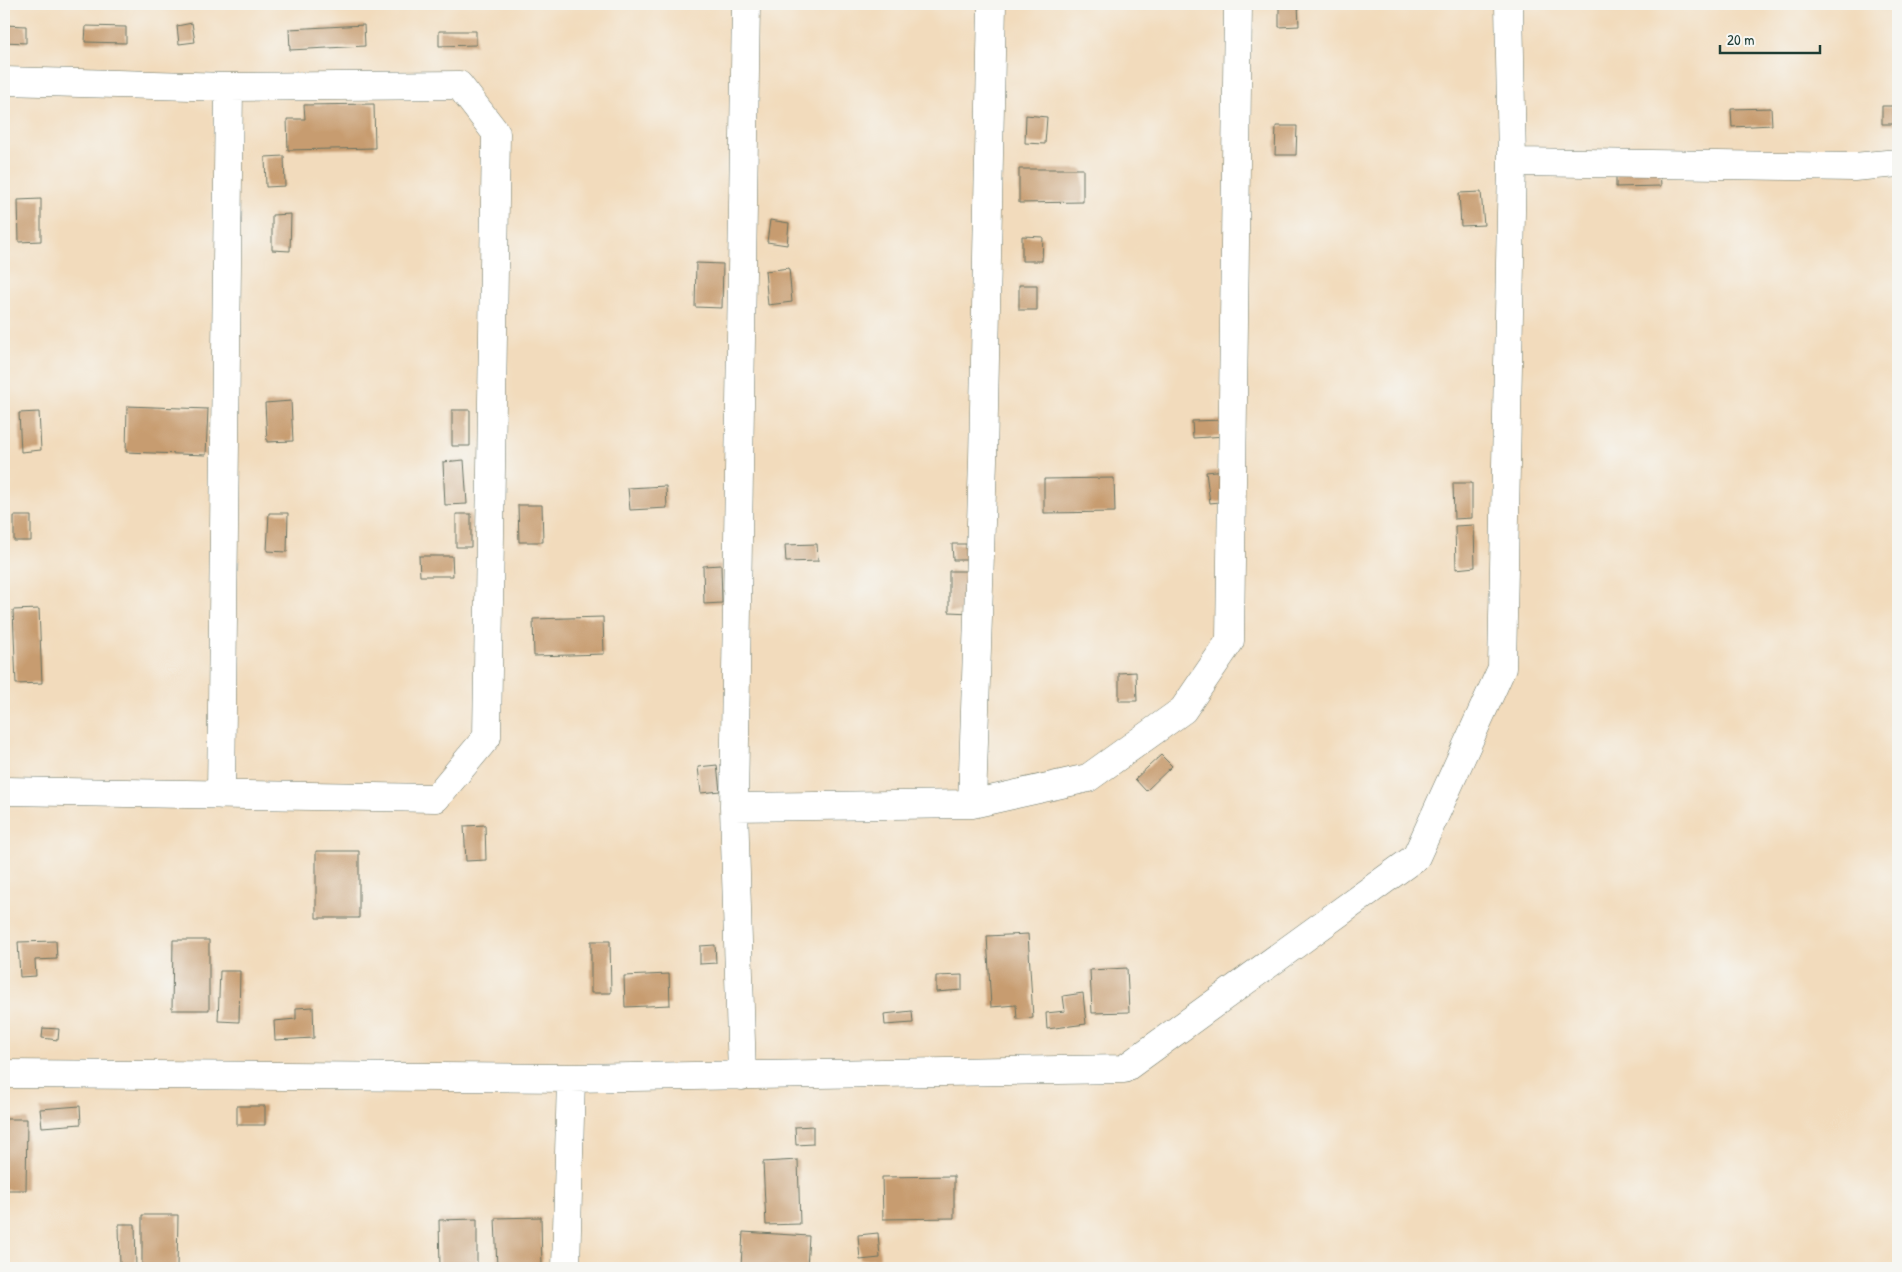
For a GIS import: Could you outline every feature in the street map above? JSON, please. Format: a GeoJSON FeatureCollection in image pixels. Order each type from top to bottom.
{"type":"FeatureCollection","features":[{"type":"Feature","properties":{"kind":"street"},"geometry":{"type":"LineString","coordinates":[[742,1076],[734,808],[746,4]]}},
{"type":"Feature","properties":{"kind":"street"},"geometry":{"type":"LineString","coordinates":[[972,804],[983,460],[992,4]]}},
{"type":"Feature","properties":{"kind":"street"},"geometry":{"type":"LineString","coordinates":[[734,808],[972,804],[1088,778],[1183,710],[1230,641],[1238,4]]}},
{"type":"Feature","properties":{"kind":"street"},"geometry":{"type":"LineString","coordinates":[[4,1074],[571,1078],[1124,1069],[1416,857],[1502,668],[1512,162],[1509,4]]}},
{"type":"Feature","properties":{"kind":"street"},"geometry":{"type":"LineString","coordinates":[[4,81],[229,87],[459,86],[496,133],[487,737],[436,798],[4,791]]}},
{"type":"Feature","properties":{"kind":"street"},"geometry":{"type":"LineString","coordinates":[[222,795],[229,87]]}},
{"type":"Feature","properties":{"kind":"street"},"geometry":{"type":"LineString","coordinates":[[1512,162],[1854,168],[1886,166],[1898,163]]}},
{"type":"Feature","properties":{"kind":"street"},"geometry":{"type":"LineString","coordinates":[[566,1268],[571,1078]]}},
{"type":"Feature","properties":{"kind":"building"},"geometry":{"type":"Polygon","coordinates":[[[1279,4],[1298,4],[1299,26],[1279,27],[1279,4]]]}},
{"type":"Feature","properties":{"kind":"building"},"geometry":{"type":"Polygon","coordinates":[[[192,23],[195,42],[179,44],[177,26],[192,23]]]}},
{"type":"Feature","properties":{"kind":"building"},"geometry":{"type":"Polygon","coordinates":[[[4,25],[26,26],[26,43],[4,42],[4,25]]]}},
{"type":"Feature","properties":{"kind":"building"},"geometry":{"type":"Polygon","coordinates":[[[364,25],[365,46],[290,50],[289,29],[364,25]]]}},
{"type":"Feature","properties":{"kind":"building"},"geometry":{"type":"Polygon","coordinates":[[[86,26],[126,27],[126,43],[85,42],[86,26]]]}},
{"type":"Feature","properties":{"kind":"building"},"geometry":{"type":"Polygon","coordinates":[[[439,31],[476,31],[476,45],[439,46],[439,31]]]}},
{"type":"Feature","properties":{"kind":"building"},"geometry":{"type":"Polygon","coordinates":[[[374,104],[375,148],[288,150],[287,119],[305,119],[304,105],[374,104]]]}},
{"type":"Feature","properties":{"kind":"building"},"geometry":{"type":"Polygon","coordinates":[[[1882,106],[1898,106],[1898,124],[1882,124],[1882,106]]]}},
{"type":"Feature","properties":{"kind":"building"},"geometry":{"type":"Polygon","coordinates":[[[1771,108],[1772,125],[1732,127],[1731,109],[1771,108]]]}},
{"type":"Feature","properties":{"kind":"building"},"geometry":{"type":"Polygon","coordinates":[[[1026,115],[1047,117],[1045,144],[1025,143],[1026,115]]]}},
{"type":"Feature","properties":{"kind":"building"},"geometry":{"type":"Polygon","coordinates":[[[1276,126],[1297,126],[1296,155],[1275,155],[1276,126]]]}},
{"type":"Feature","properties":{"kind":"building"},"geometry":{"type":"Polygon","coordinates":[[[284,156],[285,186],[266,187],[265,157],[284,156]]]}},
{"type":"Feature","properties":{"kind":"building"},"geometry":{"type":"Polygon","coordinates":[[[1019,169],[1083,169],[1083,202],[1019,203],[1019,169]]]}},
{"type":"Feature","properties":{"kind":"building"},"geometry":{"type":"Polygon","coordinates":[[[1660,169],[1661,186],[1616,187],[1616,171],[1660,169]]]}},
{"type":"Feature","properties":{"kind":"building"},"geometry":{"type":"Polygon","coordinates":[[[1481,192],[1484,225],[1461,226],[1459,193],[1481,192]]]}},
{"type":"Feature","properties":{"kind":"building"},"geometry":{"type":"Polygon","coordinates":[[[41,199],[41,241],[19,242],[18,200],[41,199]]]}},
{"type":"Feature","properties":{"kind":"building"},"geometry":{"type":"Polygon","coordinates":[[[291,214],[290,251],[272,250],[272,215],[291,214]]]}},
{"type":"Feature","properties":{"kind":"building"},"geometry":{"type":"Polygon","coordinates":[[[770,220],[789,223],[787,245],[767,242],[770,220]]]}},
{"type":"Feature","properties":{"kind":"building"},"geometry":{"type":"Polygon","coordinates":[[[1022,236],[1043,237],[1042,261],[1022,261],[1022,236]]]}},
{"type":"Feature","properties":{"kind":"building"},"geometry":{"type":"Polygon","coordinates":[[[696,263],[723,264],[722,308],[695,307],[696,263]]]}},
{"type":"Feature","properties":{"kind":"building"},"geometry":{"type":"Polygon","coordinates":[[[789,268],[792,302],[768,305],[765,271],[789,268]]]}},
{"type":"Feature","properties":{"kind":"building"},"geometry":{"type":"Polygon","coordinates":[[[1019,285],[1037,285],[1037,310],[1019,310],[1019,285]]]}},
{"type":"Feature","properties":{"kind":"building"},"geometry":{"type":"Polygon","coordinates":[[[291,401],[293,441],[267,442],[265,403],[291,401]]]}},
{"type":"Feature","properties":{"kind":"building"},"geometry":{"type":"Polygon","coordinates":[[[127,406],[208,409],[206,455],[126,452],[127,406]]]}},
{"type":"Feature","properties":{"kind":"building"},"geometry":{"type":"Polygon","coordinates":[[[452,410],[470,410],[470,446],[452,446],[452,410]]]}},
{"type":"Feature","properties":{"kind":"building"},"geometry":{"type":"Polygon","coordinates":[[[39,412],[41,450],[21,452],[19,413],[39,412]]]}},
{"type":"Feature","properties":{"kind":"building"},"geometry":{"type":"Polygon","coordinates":[[[1225,420],[1226,436],[1193,438],[1192,421],[1225,420]]]}},
{"type":"Feature","properties":{"kind":"building"},"geometry":{"type":"Polygon","coordinates":[[[464,460],[467,504],[445,505],[443,462],[464,460]]]}},
{"type":"Feature","properties":{"kind":"building"},"geometry":{"type":"Polygon","coordinates":[[[1225,470],[1229,501],[1210,503],[1206,472],[1225,470]]]}},
{"type":"Feature","properties":{"kind":"building"},"geometry":{"type":"Polygon","coordinates":[[[1114,478],[1115,512],[1044,513],[1044,479],[1114,478]]]}},
{"type":"Feature","properties":{"kind":"building"},"geometry":{"type":"Polygon","coordinates":[[[1453,483],[1472,483],[1472,518],[1454,519],[1453,483]]]}},
{"type":"Feature","properties":{"kind":"building"},"geometry":{"type":"Polygon","coordinates":[[[666,486],[667,508],[630,510],[628,488],[666,486]]]}},
{"type":"Feature","properties":{"kind":"building"},"geometry":{"type":"Polygon","coordinates":[[[518,505],[542,505],[543,542],[519,542],[518,505]]]}},
{"type":"Feature","properties":{"kind":"building"},"geometry":{"type":"Polygon","coordinates":[[[269,513],[288,513],[287,552],[267,551],[269,513]]]}},
{"type":"Feature","properties":{"kind":"building"},"geometry":{"type":"Polygon","coordinates":[[[456,514],[471,514],[471,547],[456,547],[456,514]]]}},
{"type":"Feature","properties":{"kind":"building"},"geometry":{"type":"Polygon","coordinates":[[[14,516],[31,516],[31,541],[14,541],[14,516]]]}},
{"type":"Feature","properties":{"kind":"building"},"geometry":{"type":"Polygon","coordinates":[[[1474,525],[1475,567],[1456,569],[1455,526],[1474,525]]]}},
{"type":"Feature","properties":{"kind":"building"},"geometry":{"type":"Polygon","coordinates":[[[817,544],[818,561],[786,562],[785,545],[817,544]]]}},
{"type":"Feature","properties":{"kind":"building"},"geometry":{"type":"Polygon","coordinates":[[[952,544],[966,544],[967,560],[953,560],[952,544]]]}},
{"type":"Feature","properties":{"kind":"building"},"geometry":{"type":"Polygon","coordinates":[[[419,556],[452,556],[453,576],[420,576],[419,556]]]}},
{"type":"Feature","properties":{"kind":"building"},"geometry":{"type":"Polygon","coordinates":[[[721,565],[722,603],[704,604],[703,566],[721,565]]]}},
{"type":"Feature","properties":{"kind":"building"},"geometry":{"type":"Polygon","coordinates":[[[949,571],[971,571],[971,613],[949,612],[949,571]]]}},
{"type":"Feature","properties":{"kind":"building"},"geometry":{"type":"Polygon","coordinates":[[[39,609],[42,683],[16,684],[13,610],[39,609]]]}},
{"type":"Feature","properties":{"kind":"building"},"geometry":{"type":"Polygon","coordinates":[[[603,617],[604,654],[534,656],[533,619],[603,617]]]}},
{"type":"Feature","properties":{"kind":"building"},"geometry":{"type":"Polygon","coordinates":[[[1136,672],[1137,701],[1119,701],[1119,673],[1136,672]]]}},
{"type":"Feature","properties":{"kind":"building"},"geometry":{"type":"Polygon","coordinates":[[[1161,755],[1172,766],[1146,791],[1135,779],[1161,755]]]}},
{"type":"Feature","properties":{"kind":"building"},"geometry":{"type":"Polygon","coordinates":[[[717,765],[720,791],[701,793],[698,767],[717,765]]]}},
{"type":"Feature","properties":{"kind":"building"},"geometry":{"type":"Polygon","coordinates":[[[485,825],[486,860],[466,861],[464,826],[485,825]]]}},
{"type":"Feature","properties":{"kind":"building"},"geometry":{"type":"Polygon","coordinates":[[[316,851],[359,851],[359,918],[316,918],[316,851]]]}},
{"type":"Feature","properties":{"kind":"building"},"geometry":{"type":"Polygon","coordinates":[[[1028,934],[1033,1018],[1017,1019],[1016,1005],[991,1007],[987,936],[1028,934]]]}},
{"type":"Feature","properties":{"kind":"building"},"geometry":{"type":"Polygon","coordinates":[[[173,940],[209,940],[209,1010],[172,1010],[173,940]]]}},
{"type":"Feature","properties":{"kind":"building"},"geometry":{"type":"Polygon","coordinates":[[[56,941],[57,959],[35,960],[36,976],[20,977],[18,942],[56,941]]]}},
{"type":"Feature","properties":{"kind":"building"},"geometry":{"type":"Polygon","coordinates":[[[591,941],[610,941],[611,993],[591,993],[591,941]]]}},
{"type":"Feature","properties":{"kind":"building"},"geometry":{"type":"Polygon","coordinates":[[[715,945],[716,963],[700,964],[700,946],[715,945]]]}},
{"type":"Feature","properties":{"kind":"building"},"geometry":{"type":"Polygon","coordinates":[[[1127,968],[1129,1012],[1092,1013],[1090,970],[1127,968]]]}},
{"type":"Feature","properties":{"kind":"building"},"geometry":{"type":"Polygon","coordinates":[[[220,971],[240,971],[239,1022],[218,1021],[220,971]]]}},
{"type":"Feature","properties":{"kind":"building"},"geometry":{"type":"Polygon","coordinates":[[[669,974],[670,1005],[625,1007],[624,976],[669,974]]]}},
{"type":"Feature","properties":{"kind":"building"},"geometry":{"type":"Polygon","coordinates":[[[962,975],[962,990],[936,992],[936,976],[962,975]]]}},
{"type":"Feature","properties":{"kind":"building"},"geometry":{"type":"Polygon","coordinates":[[[1083,993],[1086,1024],[1047,1029],[1046,1013],[1065,1011],[1063,996],[1083,993]]]}},
{"type":"Feature","properties":{"kind":"building"},"geometry":{"type":"Polygon","coordinates":[[[313,1007],[314,1038],[275,1040],[274,1021],[296,1019],[296,1008],[313,1007]]]}},
{"type":"Feature","properties":{"kind":"building"},"geometry":{"type":"Polygon","coordinates":[[[912,1011],[913,1023],[885,1025],[884,1014],[912,1011]]]}},
{"type":"Feature","properties":{"kind":"building"},"geometry":{"type":"Polygon","coordinates":[[[43,1028],[59,1029],[58,1040],[42,1038],[43,1028]]]}},
{"type":"Feature","properties":{"kind":"building"},"geometry":{"type":"Polygon","coordinates":[[[80,1106],[81,1124],[42,1127],[40,1109],[80,1106]]]}},
{"type":"Feature","properties":{"kind":"building"},"geometry":{"type":"Polygon","coordinates":[[[237,1106],[265,1106],[265,1125],[237,1125],[237,1106]]]}},
{"type":"Feature","properties":{"kind":"building"},"geometry":{"type":"Polygon","coordinates":[[[4,1119],[27,1119],[26,1190],[4,1190],[4,1119]]]}},
{"type":"Feature","properties":{"kind":"building"},"geometry":{"type":"Polygon","coordinates":[[[813,1126],[813,1144],[796,1145],[795,1127],[813,1126]]]}},
{"type":"Feature","properties":{"kind":"building"},"geometry":{"type":"Polygon","coordinates":[[[798,1160],[800,1224],[766,1225],[763,1162],[798,1160]]]}},
{"type":"Feature","properties":{"kind":"building"},"geometry":{"type":"Polygon","coordinates":[[[954,1176],[954,1218],[883,1219],[882,1177],[954,1176]]]}},
{"type":"Feature","properties":{"kind":"building"},"geometry":{"type":"Polygon","coordinates":[[[142,1215],[178,1215],[177,1268],[142,1268],[142,1215]]]}},
{"type":"Feature","properties":{"kind":"building"},"geometry":{"type":"Polygon","coordinates":[[[541,1217],[542,1268],[497,1268],[495,1218],[541,1217]]]}},
{"type":"Feature","properties":{"kind":"building"},"geometry":{"type":"Polygon","coordinates":[[[477,1219],[477,1268],[440,1268],[439,1220],[477,1219]]]}},
{"type":"Feature","properties":{"kind":"building"},"geometry":{"type":"Polygon","coordinates":[[[119,1224],[135,1224],[136,1268],[120,1268],[119,1224]]]}},
{"type":"Feature","properties":{"kind":"building"},"geometry":{"type":"Polygon","coordinates":[[[743,1232],[809,1236],[807,1268],[741,1266],[743,1232]]]}},
{"type":"Feature","properties":{"kind":"building"},"geometry":{"type":"Polygon","coordinates":[[[878,1233],[880,1258],[860,1260],[858,1235],[878,1233]]]}}]}
